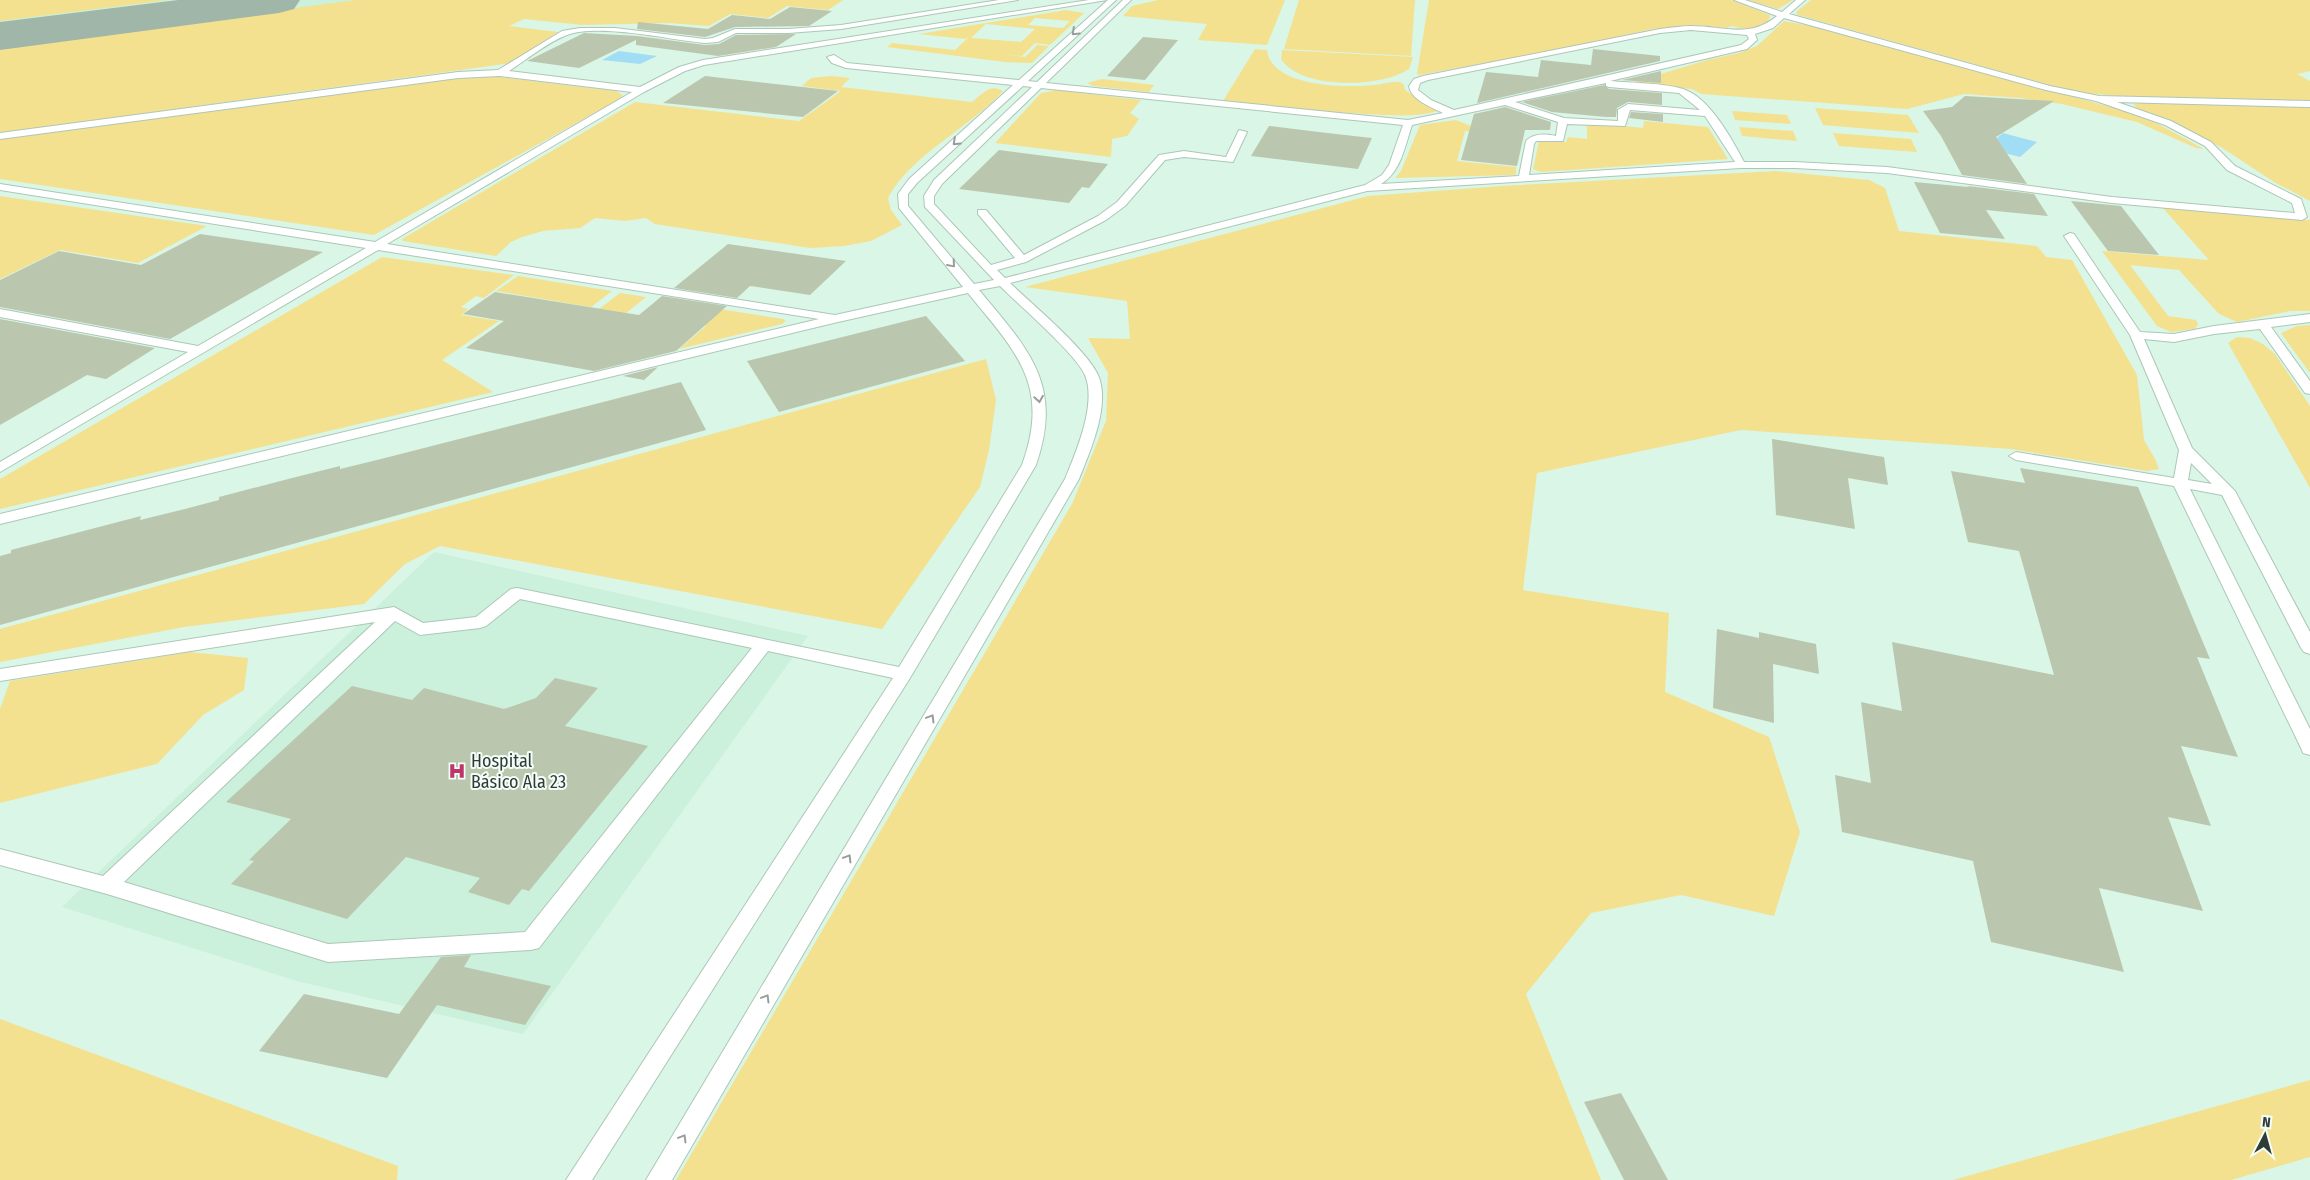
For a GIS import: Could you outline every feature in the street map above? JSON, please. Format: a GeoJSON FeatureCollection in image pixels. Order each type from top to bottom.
{"type":"FeatureCollection","features":[{"type":"Feature","properties":{"kind":"lane"},"geometry":{"type":"LineString","coordinates":[[500,74],[565,33],[575,30],[596,29],[705,41],[715,40],[724,34],[735,31],[788,31],[841,27],[1014,0]]}},
{"type":"Feature","properties":{"kind":"lane"},"geometry":{"type":"LineString","coordinates":[[1738,0],[1782,15],[2050,88],[2098,99],[2168,123],[2208,144],[2231,168],[2297,200],[2310,203]]}},
{"type":"Feature","properties":{"kind":"lane"},"geometry":{"type":"LineString","coordinates":[[1454,114],[1428,102],[1414,90],[1413,86],[1417,81],[1426,78],[1660,31],[1691,28],[1750,33],[1770,26],[1801,0]]}},
{"type":"Feature","properties":{"kind":"lane"},"geometry":{"type":"LineString","coordinates":[[578,1180],[904,674],[1029,465],[1040,428],[1041,399],[1033,375],[1020,348],[903,206],[903,194],[913,181],[1020,84],[1117,4]]}},
{"type":"Feature","properties":{"kind":"lane"},"geometry":{"type":"LineString","coordinates":[[658,1180],[1072,479],[1086,444],[1094,396],[1092,376],[1078,357],[988,269],[929,205],[929,196],[938,182],[1039,85],[1117,4]]}},
{"type":"Feature","properties":{"kind":"lane"},"geometry":{"type":"LineString","coordinates":[[0,468],[641,90],[682,69],[703,63],[1117,4]]}},
{"type":"Feature","properties":{"kind":"lane"},"geometry":{"type":"LineString","coordinates":[[831,57],[835,61],[846,64],[1020,84],[1408,123],[1506,103],[1744,47],[1753,40],[1750,33]]}},
{"type":"Feature","properties":{"kind":"lane"},"geometry":{"type":"LineString","coordinates":[[0,136],[458,74],[500,74],[641,90]]}},
{"type":"Feature","properties":{"kind":"lane"},"geometry":{"type":"LineString","coordinates":[[1597,82],[1681,91],[1691,95],[1706,113],[1741,165]]}},
{"type":"Feature","properties":{"kind":"lane"},"geometry":{"type":"LineString","coordinates":[[2098,99],[2310,104]]}},
{"type":"Feature","properties":{"kind":"lane"},"geometry":{"type":"LineString","coordinates":[[1506,103],[1563,121],[1577,120],[1622,124],[1623,110],[1628,107],[1706,113]]}},
{"type":"Feature","properties":{"kind":"lane"},"geometry":{"type":"LineString","coordinates":[[1524,178],[1529,143],[1533,139],[1543,137],[1560,139],[1563,121]]}},
{"type":"Feature","properties":{"kind":"lane"},"geometry":{"type":"LineString","coordinates":[[1367,188],[1386,177],[1394,164],[1408,123]]}},
{"type":"Feature","properties":{"kind":"lane"},"geometry":{"type":"LineString","coordinates":[[988,269],[1022,260],[1102,218],[1122,204],[1162,157],[1184,154],[1229,160],[1242,132]]}},
{"type":"Feature","properties":{"kind":"lane"},"geometry":{"type":"LineString","coordinates":[[0,519],[838,318],[1001,282],[1367,188],[1741,165],[1795,165],[1887,170],[2112,200],[2302,217],[2297,200]]}},
{"type":"Feature","properties":{"kind":"lane"},"geometry":{"type":"LineString","coordinates":[[0,187],[838,318]]}},
{"type":"Feature","properties":{"kind":"lane"},"geometry":{"type":"LineString","coordinates":[[982,212],[1022,260]]}},
{"type":"Feature","properties":{"kind":"lane"},"geometry":{"type":"LineString","coordinates":[[2070,236],[2136,335],[2186,450],[2228,492],[2310,648]]}},
{"type":"Feature","properties":{"kind":"lane"},"geometry":{"type":"LineString","coordinates":[[0,313],[200,350]]}},
{"type":"Feature","properties":{"kind":"lane"},"geometry":{"type":"LineString","coordinates":[[2136,335],[2174,338],[2214,330],[2310,318]]}},
{"type":"Feature","properties":{"kind":"lane"},"geometry":{"type":"LineString","coordinates":[[2263,325],[2310,390]]}},
{"type":"Feature","properties":{"kind":"lane"},"geometry":{"type":"LineString","coordinates":[[2186,450],[2180,484],[2310,748]]}},
{"type":"Feature","properties":{"kind":"lane"},"geometry":{"type":"LineString","coordinates":[[2016,456],[2228,492]]}},
{"type":"Feature","properties":{"kind":"lane"},"geometry":{"type":"LineString","coordinates":[[0,675],[394,613],[420,629],[480,622],[517,594],[904,674]]}},
{"type":"Feature","properties":{"kind":"lane"},"geometry":{"type":"LineString","coordinates":[[107,885],[394,613]]}},
{"type":"Feature","properties":{"kind":"lane"},"geometry":{"type":"LineString","coordinates":[[0,857],[107,885],[328,953],[531,941],[763,646]]}},
{"type":"Feature","properties":{"kind":"shaded area"},"geometry":{"type":"Polygon","coordinates":[[[0,0],[549,0],[0,75],[0,0]]]}},
{"type":"Feature","properties":{"kind":"shaded area"},"geometry":{"type":"Polygon","coordinates":[[[0,0],[168,0],[0,21],[0,0]]]}},
{"type":"Feature","properties":{"kind":"shaded area"},"geometry":{"type":"Polygon","coordinates":[[[356,0],[843,0],[828,10],[787,6],[768,18],[730,14],[709,26],[668,23],[583,25],[524,19],[509,26],[558,32],[511,63],[0,133],[0,47],[356,0]]]}},
{"type":"Feature","properties":{"kind":"shaded area"},"geometry":{"type":"Polygon","coordinates":[[[1158,0],[1285,0],[1267,45],[1198,40],[1207,24],[1123,16],[1132,6],[1158,0]]]}},
{"type":"Feature","properties":{"kind":"shaded area"},"geometry":{"type":"Polygon","coordinates":[[[1299,0],[1415,0],[1411,56],[1284,49],[1299,0]]]}},
{"type":"Feature","properties":{"kind":"shaded area"},"geometry":{"type":"Polygon","coordinates":[[[1429,0],[1731,0],[1770,15],[1769,21],[1757,28],[1746,29],[1731,26],[1727,28],[1692,25],[1653,29],[1547,52],[1419,75],[1417,74],[1429,0]]]}},
{"type":"Feature","properties":{"kind":"shaded area"},"geometry":{"type":"Polygon","coordinates":[[[1748,0],[1793,0],[1778,9],[1748,0]]]}},
{"type":"Feature","properties":{"kind":"shaded area"},"geometry":{"type":"Polygon","coordinates":[[[1811,0],[2310,0],[2310,71],[2297,74],[2310,81],[2310,101],[2158,99],[2067,90],[1798,15],[1796,12],[1811,0]]]}},
{"type":"Feature","properties":{"kind":"shaded area"},"geometry":{"type":"Polygon","coordinates":[[[1066,10],[1084,13],[1050,45],[1035,43],[1022,56],[1002,54],[1025,57],[1037,45],[1049,46],[1032,63],[1005,62],[887,47],[892,43],[955,50],[969,37],[965,39],[919,34],[1066,10]],[[1035,18],[1028,25],[1063,28],[1070,21],[1069,21],[1035,18]],[[986,24],[971,38],[1021,42],[1035,29],[986,24]]]}},
{"type":"Feature","properties":{"kind":"shaded area"},"geometry":{"type":"Polygon","coordinates":[[[1784,21],[1827,29],[2125,111],[2158,124],[2204,149],[2196,148],[2137,122],[2062,104],[2020,98],[1964,94],[1907,109],[1701,94],[1692,89],[1631,83],[1707,60],[1739,53],[1757,46],[1784,21]]]}},
{"type":"Feature","properties":{"kind":"shaded area"},"geometry":{"type":"Polygon","coordinates":[[[1255,49],[1267,50],[1272,62],[1281,72],[1311,82],[1328,85],[1361,86],[1400,82],[1404,85],[1405,90],[1438,111],[1411,115],[1383,115],[1223,101],[1255,49]]]}},
{"type":"Feature","properties":{"kind":"shaded area"},"geometry":{"type":"Polygon","coordinates":[[[1282,50],[1413,57],[1409,69],[1396,75],[1380,80],[1342,83],[1323,81],[1291,69],[1281,59],[1282,50]]]}},
{"type":"Feature","properties":{"kind":"shaded area"},"geometry":{"type":"Polygon","coordinates":[[[483,75],[616,91],[623,95],[620,99],[374,235],[0,179],[0,139],[440,79],[483,75]]]}},
{"type":"Feature","properties":{"kind":"shaded area"},"geometry":{"type":"Polygon","coordinates":[[[831,76],[850,78],[841,87],[972,102],[991,89],[1003,91],[990,104],[911,168],[898,182],[888,198],[891,210],[902,225],[871,241],[844,246],[810,248],[655,224],[646,218],[625,221],[595,218],[580,228],[543,231],[511,242],[496,256],[403,241],[402,239],[635,102],[799,121],[841,91],[802,86],[811,78],[831,76]]]}},
{"type":"Feature","properties":{"kind":"shaded area"},"geometry":{"type":"Polygon","coordinates":[[[1102,79],[1154,85],[1149,92],[1093,86],[1087,83],[1102,79]]]}},
{"type":"Feature","properties":{"kind":"shaded area"},"geometry":{"type":"Polygon","coordinates":[[[1057,90],[1141,100],[1130,113],[1139,119],[1127,136],[1112,139],[1111,157],[995,143],[1041,93],[1057,90]]]}},
{"type":"Feature","properties":{"kind":"shaded area"},"geometry":{"type":"Polygon","coordinates":[[[2152,102],[2310,106],[2310,201],[2274,182],[2221,147],[2139,110],[2133,104],[2152,102]]]}},
{"type":"Feature","properties":{"kind":"shaded area"},"geometry":{"type":"Polygon","coordinates":[[[1815,108],[1908,115],[1919,133],[1823,125],[1815,108]]]}},
{"type":"Feature","properties":{"kind":"shaded area"},"geometry":{"type":"Polygon","coordinates":[[[1732,111],[1787,115],[1791,124],[1735,120],[1732,111]]]}},
{"type":"Feature","properties":{"kind":"shaded area"},"geometry":{"type":"Polygon","coordinates":[[[1456,120],[1476,128],[1476,132],[1465,131],[1457,161],[1516,167],[1516,175],[1395,178],[1401,171],[1420,125],[1456,120]]]}},
{"type":"Feature","properties":{"kind":"shaded area"},"geometry":{"type":"Polygon","coordinates":[[[1577,121],[1643,128],[1644,121],[1708,127],[1728,159],[1541,172],[1533,169],[1539,141],[1566,142],[1568,137],[1587,139],[1587,126],[1571,124],[1577,121]]]}},
{"type":"Feature","properties":{"kind":"shaded area"},"geometry":{"type":"Polygon","coordinates":[[[1739,127],[1793,131],[1797,141],[1742,136],[1739,127]]]}},
{"type":"Feature","properties":{"kind":"shaded area"},"geometry":{"type":"Polygon","coordinates":[[[1833,133],[1911,139],[1917,152],[1839,146],[1833,133]]]}},
{"type":"Feature","properties":{"kind":"shaded area"},"geometry":{"type":"Polygon","coordinates":[[[1776,171],[1869,180],[1885,188],[1899,231],[2037,246],[2046,257],[2072,260],[2137,375],[2144,440],[2159,469],[2147,471],[2011,449],[1741,430],[1537,473],[1523,590],[1669,613],[1665,692],[1769,737],[1800,832],[1774,916],[1681,895],[1591,913],[1526,994],[1601,1180],[676,1180],[1072,504],[1106,421],[1108,373],[1088,338],[1130,339],[1127,301],[1025,287],[1368,196],[1502,186],[1776,171]]]}},
{"type":"Feature","properties":{"kind":"shaded area"},"geometry":{"type":"Polygon","coordinates":[[[0,196],[207,226],[138,263],[60,250],[0,279],[0,196]]]}},
{"type":"Feature","properties":{"kind":"shaded area"},"geometry":{"type":"Polygon","coordinates":[[[2162,207],[2310,220],[2310,311],[2290,311],[2237,322],[2219,314],[2179,270],[2130,265],[2168,316],[2196,320],[2198,324],[2195,329],[2171,332],[2157,326],[2102,251],[2209,260],[2162,207]]]}},
{"type":"Feature","properties":{"kind":"shaded area"},"geometry":{"type":"Polygon","coordinates":[[[382,257],[514,275],[484,298],[476,296],[461,307],[468,309],[461,315],[499,321],[442,360],[493,392],[0,509],[0,479],[382,257]]]}},
{"type":"Feature","properties":{"kind":"shaded area"},"geometry":{"type":"Polygon","coordinates":[[[518,276],[612,291],[591,307],[496,291],[518,276]]]}},
{"type":"Feature","properties":{"kind":"shaded area"},"geometry":{"type":"Polygon","coordinates":[[[620,293],[646,297],[626,313],[599,309],[620,293]]]}},
{"type":"Feature","properties":{"kind":"shaded area"},"geometry":{"type":"Polygon","coordinates":[[[719,309],[786,321],[782,324],[679,349],[706,326],[700,325],[719,309]]]}},
{"type":"Feature","properties":{"kind":"shaded area"},"geometry":{"type":"Polygon","coordinates":[[[2310,325],[2310,373],[2281,333],[2297,326],[2310,325]]]}},
{"type":"Feature","properties":{"kind":"shaded area"},"geometry":{"type":"Polygon","coordinates":[[[2237,337],[2250,338],[2263,344],[2275,354],[2310,406],[2310,488],[2228,343],[2237,337]]]}},
{"type":"Feature","properties":{"kind":"shaded area"},"geometry":{"type":"Polygon","coordinates":[[[986,359],[996,400],[989,450],[980,487],[882,629],[440,546],[405,564],[364,604],[184,627],[0,662],[0,629],[986,359]]]}},
{"type":"Feature","properties":{"kind":"shaded area","name":"Hospital Básico Ala 23"},"geometry":{"type":"Polygon","coordinates":[[[434,552],[808,636],[523,1034],[297,981],[62,907],[434,552]]]}},
{"type":"Feature","properties":{"kind":"shaded area"},"geometry":{"type":"Polygon","coordinates":[[[190,652],[248,658],[244,690],[203,715],[157,764],[0,803],[0,709],[10,681],[190,652]]]}},
{"type":"Feature","properties":{"kind":"shaded area"},"geometry":{"type":"Polygon","coordinates":[[[0,1019],[398,1166],[397,1180],[0,1180],[0,1019]]]}},
{"type":"Feature","properties":{"kind":"shaded area"},"geometry":{"type":"Polygon","coordinates":[[[2310,1080],[2310,1157],[2231,1180],[1953,1180],[2310,1080]]]}},
{"type":"Feature","properties":{"kind":"water"},"geometry":{"type":"Polygon","coordinates":[[[619,51],[657,56],[640,64],[602,60],[619,51]]]}},
{"type":"Feature","properties":{"kind":"water"},"geometry":{"type":"Polygon","coordinates":[[[2003,133],[2037,142],[2020,157],[1985,148],[2003,133]]]}},
{"type":"Feature","properties":{"kind":"building"},"geometry":{"type":"Polygon","coordinates":[[[790,7],[832,11],[809,26],[735,27],[705,37],[637,29],[638,22],[708,29],[732,15],[770,19],[790,7]]]}},
{"type":"Feature","properties":{"kind":"building"},"geometry":{"type":"Polygon","coordinates":[[[584,33],[637,36],[705,45],[719,44],[736,35],[796,34],[776,47],[718,56],[636,45],[636,40],[579,68],[527,61],[584,33]]]}},
{"type":"Feature","properties":{"kind":"building"},"geometry":{"type":"Polygon","coordinates":[[[1143,37],[1178,40],[1145,80],[1107,76],[1143,37]]]}},
{"type":"Feature","properties":{"kind":"building"},"geometry":{"type":"Polygon","coordinates":[[[1593,49],[1660,56],[1660,61],[1477,103],[1486,72],[1538,77],[1541,60],[1591,65],[1593,49]]]}},
{"type":"Feature","properties":{"kind":"building"},"geometry":{"type":"Polygon","coordinates":[[[1661,71],[1661,83],[1622,80],[1661,71]]]}},
{"type":"Feature","properties":{"kind":"building"},"geometry":{"type":"Polygon","coordinates":[[[705,76],[838,91],[803,117],[663,103],[705,76]]]}},
{"type":"Feature","properties":{"kind":"building"},"geometry":{"type":"Polygon","coordinates":[[[1604,85],[1609,89],[1662,93],[1662,105],[1628,102],[1617,108],[1616,117],[1606,117],[1552,112],[1522,102],[1604,85]]]}},
{"type":"Feature","properties":{"kind":"building"},"geometry":{"type":"Polygon","coordinates":[[[1965,96],[2054,101],[1996,137],[2027,184],[1962,175],[1941,136],[1923,111],[1952,107],[1965,96]]]}},
{"type":"Feature","properties":{"kind":"building"},"geometry":{"type":"Polygon","coordinates":[[[1505,107],[1551,122],[1550,130],[1525,130],[1517,166],[1461,160],[1474,114],[1505,107]]]}},
{"type":"Feature","properties":{"kind":"building"},"geometry":{"type":"Polygon","coordinates":[[[1631,112],[1663,114],[1663,122],[1629,118],[1631,112]]]}},
{"type":"Feature","properties":{"kind":"building"},"geometry":{"type":"Polygon","coordinates":[[[1269,126],[1372,138],[1358,169],[1251,156],[1269,126]]]}},
{"type":"Feature","properties":{"kind":"building"},"geometry":{"type":"Polygon","coordinates":[[[999,150],[1108,164],[1089,188],[1082,187],[1069,203],[959,189],[999,150]]]}},
{"type":"Feature","properties":{"kind":"building"},"geometry":{"type":"Polygon","coordinates":[[[1914,182],[2034,194],[2048,216],[1986,210],[2005,239],[1940,233],[1914,182]]]}},
{"type":"Feature","properties":{"kind":"building"},"geometry":{"type":"Polygon","coordinates":[[[2071,201],[2121,206],[2159,255],[2108,251],[2071,201]]]}},
{"type":"Feature","properties":{"kind":"building"},"geometry":{"type":"Polygon","coordinates":[[[200,234],[323,252],[170,339],[0,307],[0,280],[59,251],[141,265],[200,234]]]}},
{"type":"Feature","properties":{"kind":"building"},"geometry":{"type":"Polygon","coordinates":[[[728,244],[846,261],[810,295],[750,286],[737,298],[674,288],[728,244]]]}},
{"type":"Feature","properties":{"kind":"building"},"geometry":{"type":"Polygon","coordinates":[[[495,292],[639,315],[662,296],[727,306],[676,351],[594,371],[466,348],[504,321],[463,314],[495,292]]]}},
{"type":"Feature","properties":{"kind":"building"},"geometry":{"type":"Polygon","coordinates":[[[926,316],[965,361],[779,412],[747,361],[926,316]]]}},
{"type":"Feature","properties":{"kind":"building"},"geometry":{"type":"Polygon","coordinates":[[[0,319],[155,348],[106,379],[87,375],[0,425],[0,319]]]}},
{"type":"Feature","properties":{"kind":"building"},"geometry":{"type":"Polygon","coordinates":[[[658,367],[644,380],[623,376],[658,367]]]}},
{"type":"Feature","properties":{"kind":"building"},"geometry":{"type":"Polygon","coordinates":[[[681,382],[706,430],[0,625],[0,556],[11,553],[11,550],[141,516],[140,520],[185,509],[219,500],[219,497],[292,478],[340,466],[340,469],[381,459],[681,382]]]}},
{"type":"Feature","properties":{"kind":"building"},"geometry":{"type":"Polygon","coordinates":[[[1772,439],[1884,457],[1888,485],[1848,478],[1855,529],[1776,515],[1772,439]]]}},
{"type":"Feature","properties":{"kind":"building"},"geometry":{"type":"Polygon","coordinates":[[[2020,468],[2138,487],[2210,659],[2197,657],[2238,757],[2181,746],[2211,826],[2168,817],[2203,911],[2099,888],[2124,972],[1991,942],[1973,861],[1842,832],[1835,775],[1871,783],[1861,702],[1902,711],[1892,642],[2054,675],[2019,551],[1968,542],[1951,471],[2025,483],[2020,468]]]}},
{"type":"Feature","properties":{"kind":"building"},"geometry":{"type":"Polygon","coordinates":[[[1717,629],[1759,638],[1759,632],[1816,644],[1819,674],[1773,664],[1774,723],[1713,708],[1717,629]]]}},
{"type":"Feature","properties":{"kind":"building"},"geometry":{"type":"Polygon","coordinates":[[[555,678],[598,688],[565,726],[648,746],[529,891],[522,889],[509,905],[468,892],[480,878],[406,857],[347,919],[231,884],[254,861],[249,860],[291,819],[226,802],[352,686],[412,700],[424,688],[504,709],[536,698],[555,678]]]}},
{"type":"Feature","properties":{"kind":"building"},"geometry":{"type":"Polygon","coordinates":[[[471,955],[464,967],[551,986],[525,1025],[437,1005],[387,1078],[259,1051],[304,994],[399,1014],[441,957],[471,955]]]}},
{"type":"Feature","properties":{"kind":"building"},"geometry":{"type":"Polygon","coordinates":[[[1621,1093],[1668,1180],[1624,1180],[1584,1102],[1621,1093]]]}},
{"type":"Feature","properties":{"kind":"taxiway"},"geometry":{"type":"LineString","coordinates":[[0,36],[279,0]]}},
{"type":"Feature","properties":{"kind":"place","name":"Hospital Básico Ala 23"},"geometry":{"type":"Point","coordinates":[457,771]}}]}
